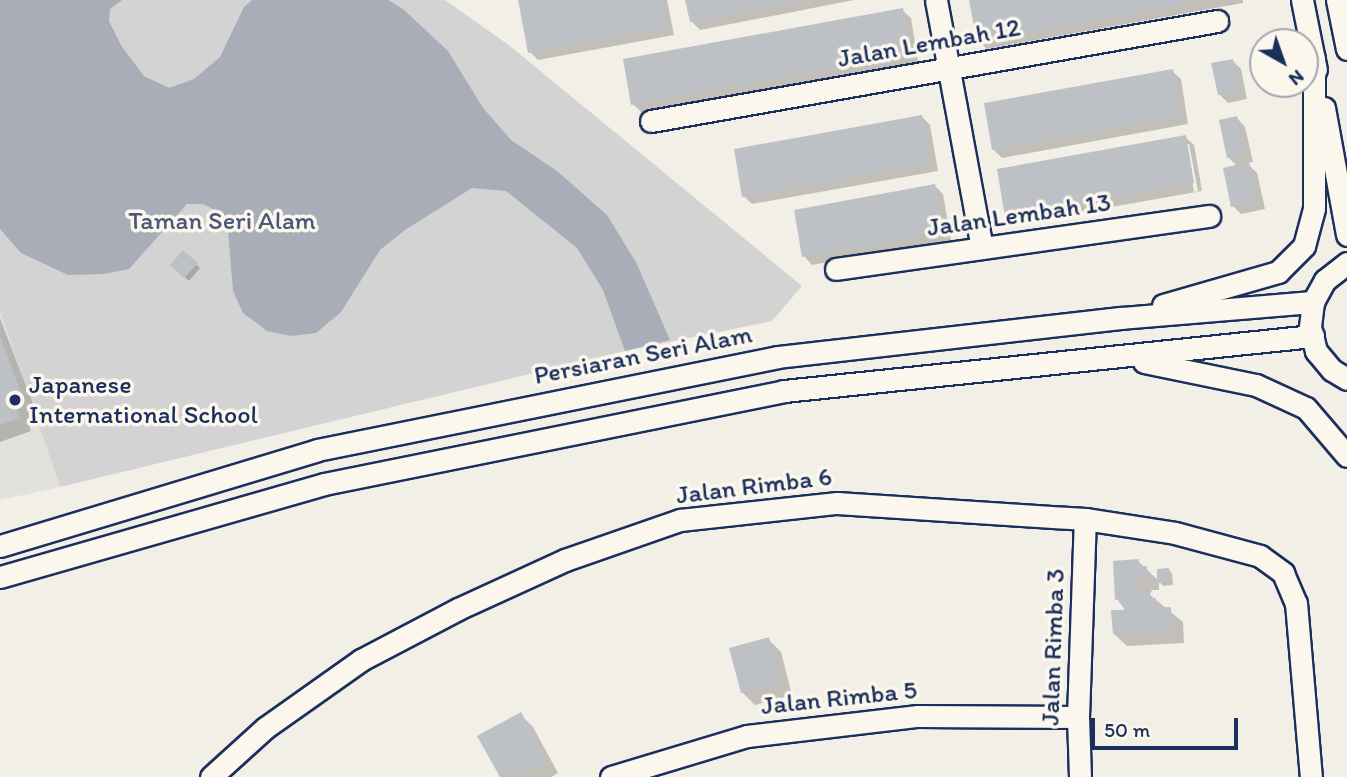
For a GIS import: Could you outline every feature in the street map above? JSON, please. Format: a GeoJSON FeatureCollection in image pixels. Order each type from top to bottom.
{"type":"FeatureCollection","features":[{"type":"Feature","properties":{"kind":"street"},"geometry":{"type":"LineString","coordinates":[[936,0],[982,248]]}},
{"type":"Feature","properties":{"kind":"street"},"geometry":{"type":"LineString","coordinates":[[1302,0],[1308,28]]}},
{"type":"Feature","properties":{"kind":"street"},"geometry":{"type":"LineString","coordinates":[[1337,0],[1347,49]]}},
{"type":"Feature","properties":{"kind":"street","name":"Jalan Lembah 12"},"geometry":{"type":"LineString","coordinates":[[651,121],[1217,20]]}},
{"type":"Feature","properties":{"kind":"street"},"geometry":{"type":"LineString","coordinates":[[1319,85],[1347,235]]}},
{"type":"Feature","properties":{"kind":"street"},"geometry":{"type":"LineString","coordinates":[[1121,318],[1278,272],[1304,246],[1314,208],[1314,98]]}},
{"type":"Feature","properties":{"kind":"street","name":"Jalan Lembah 13"},"geometry":{"type":"LineString","coordinates":[[836,269],[1209,216]]}},
{"type":"Feature","properties":{"kind":"street"},"geometry":{"type":"LineString","coordinates":[[1347,262],[1325,279],[1313,302],[1310,327],[1317,351],[1332,370],[1347,379]]}},
{"type":"Feature","properties":{"kind":"street","name":"Persiaran Seri Alam"},"geometry":{"type":"LineString","coordinates":[[0,546],[331,447],[778,357],[1121,318],[1313,302]]}},
{"type":"Feature","properties":{"kind":"street"},"geometry":{"type":"LineString","coordinates":[[0,577],[324,484],[784,391],[1125,358],[1313,336]]}},
{"type":"Feature","properties":{"kind":"street"},"geometry":{"type":"LineString","coordinates":[[1125,358],[1256,385],[1306,408],[1347,456]]}},
{"type":"Feature","properties":{"kind":"street","name":"Jalan Rimba 6"},"geometry":{"type":"LineString","coordinates":[[211,777],[265,728],[360,660],[458,608],[565,560],[680,520],[837,503],[1085,519],[1175,533],[1243,550],[1275,565],[1291,587],[1298,617],[1311,777]]}},
{"type":"Feature","properties":{"kind":"street","name":"Jalan Rimba 3"},"geometry":{"type":"LineString","coordinates":[[1080,777],[1078,717],[1085,519]]}},
{"type":"Feature","properties":{"kind":"street","name":"Jalan Rimba 5"},"geometry":{"type":"LineString","coordinates":[[611,777],[747,736],[918,716],[1078,717]]}},
{"type":"Feature","properties":{"kind":"shaded area"},"geometry":{"type":"Polygon","coordinates":[[[0,0],[122,0],[110,9],[109,21],[122,47],[144,76],[169,88],[194,79],[220,57],[244,7],[252,0],[388,0],[403,9],[448,51],[483,108],[511,140],[557,171],[607,215],[637,264],[670,340],[625,351],[603,290],[577,248],[506,191],[472,188],[405,230],[380,250],[341,312],[316,333],[291,336],[267,331],[243,313],[233,291],[228,230],[217,211],[203,204],[187,204],[129,269],[104,274],[68,275],[21,253],[0,229],[0,0]]]}},
{"type":"Feature","properties":{"kind":"shaded area","name":"Japanese International School"},"geometry":{"type":"Polygon","coordinates":[[[0,312],[60,487],[0,500],[0,312]]]}},
{"type":"Feature","properties":{"kind":"green space","name":"Taman Seri Alam"},"geometry":{"type":"Polygon","coordinates":[[[0,0],[445,0],[510,46],[802,286],[772,321],[625,351],[60,487],[0,312],[0,0]]]}},
{"type":"Feature","properties":{"kind":"building"},"geometry":{"type":"Polygon","coordinates":[[[518,0],[662,0],[666,27],[528,53],[518,0]]]}},
{"type":"Feature","properties":{"kind":"building"},"geometry":{"type":"Polygon","coordinates":[[[685,0],[799,0],[799,1],[690,22],[685,0]]]}},
{"type":"Feature","properties":{"kind":"building"},"geometry":{"type":"Polygon","coordinates":[[[969,0],[1198,0],[1199,1],[977,42],[969,0]]]}},
{"type":"Feature","properties":{"kind":"building"},"geometry":{"type":"Polygon","coordinates":[[[903,8],[911,54],[631,105],[623,59],[903,8]]]}},
{"type":"Feature","properties":{"kind":"building"},"geometry":{"type":"Polygon","coordinates":[[[1233,59],[1239,91],[1218,95],[1211,63],[1233,59]]]}},
{"type":"Feature","properties":{"kind":"building"},"geometry":{"type":"Polygon","coordinates":[[[1173,69],[1181,116],[992,150],[984,103],[1173,69]]]}},
{"type":"Feature","properties":{"kind":"building"},"geometry":{"type":"Polygon","coordinates":[[[922,115],[931,163],[742,197],[734,149],[922,115]]]}},
{"type":"Feature","properties":{"kind":"building"},"geometry":{"type":"Polygon","coordinates":[[[1237,116],[1246,154],[1227,158],[1219,120],[1237,116]]]}},
{"type":"Feature","properties":{"kind":"building"},"geometry":{"type":"Polygon","coordinates":[[[1186,135],[1194,183],[1005,217],[997,169],[1186,135]]]}},
{"type":"Feature","properties":{"kind":"building"},"geometry":{"type":"Polygon","coordinates":[[[1249,162],[1257,201],[1231,207],[1223,168],[1249,162]]]}},
{"type":"Feature","properties":{"kind":"building"},"geometry":{"type":"Polygon","coordinates":[[[935,184],[944,232],[802,257],[794,210],[935,184]]]}},
{"type":"Feature","properties":{"kind":"building"},"geometry":{"type":"Polygon","coordinates":[[[183,250],[198,263],[184,278],[170,265],[183,250]]]}},
{"type":"Feature","properties":{"kind":"building"},"geometry":{"type":"Polygon","coordinates":[[[0,336],[25,403],[15,406],[20,418],[0,425],[0,336]]]}},
{"type":"Feature","properties":{"kind":"building"},"geometry":{"type":"Polygon","coordinates":[[[1139,559],[1139,566],[1147,566],[1147,578],[1140,578],[1140,583],[1133,583],[1133,594],[1149,593],[1150,599],[1156,598],[1156,608],[1171,607],[1172,631],[1113,634],[1111,610],[1124,610],[1124,599],[1115,600],[1113,561],[1139,559]]]}},
{"type":"Feature","properties":{"kind":"building"},"geometry":{"type":"Polygon","coordinates":[[[1169,568],[1170,582],[1157,583],[1157,569],[1169,568]]]}},
{"type":"Feature","properties":{"kind":"building"},"geometry":{"type":"Polygon","coordinates":[[[769,637],[781,683],[741,693],[729,648],[769,637]]]}},
{"type":"Feature","properties":{"kind":"building"},"geometry":{"type":"Polygon","coordinates":[[[521,712],[547,760],[516,777],[500,777],[477,736],[521,712]]]}},
{"type":"Feature","properties":{"kind":"place","name":"Japanese International School"},"geometry":{"type":"Point","coordinates":[15,400]}}]}
